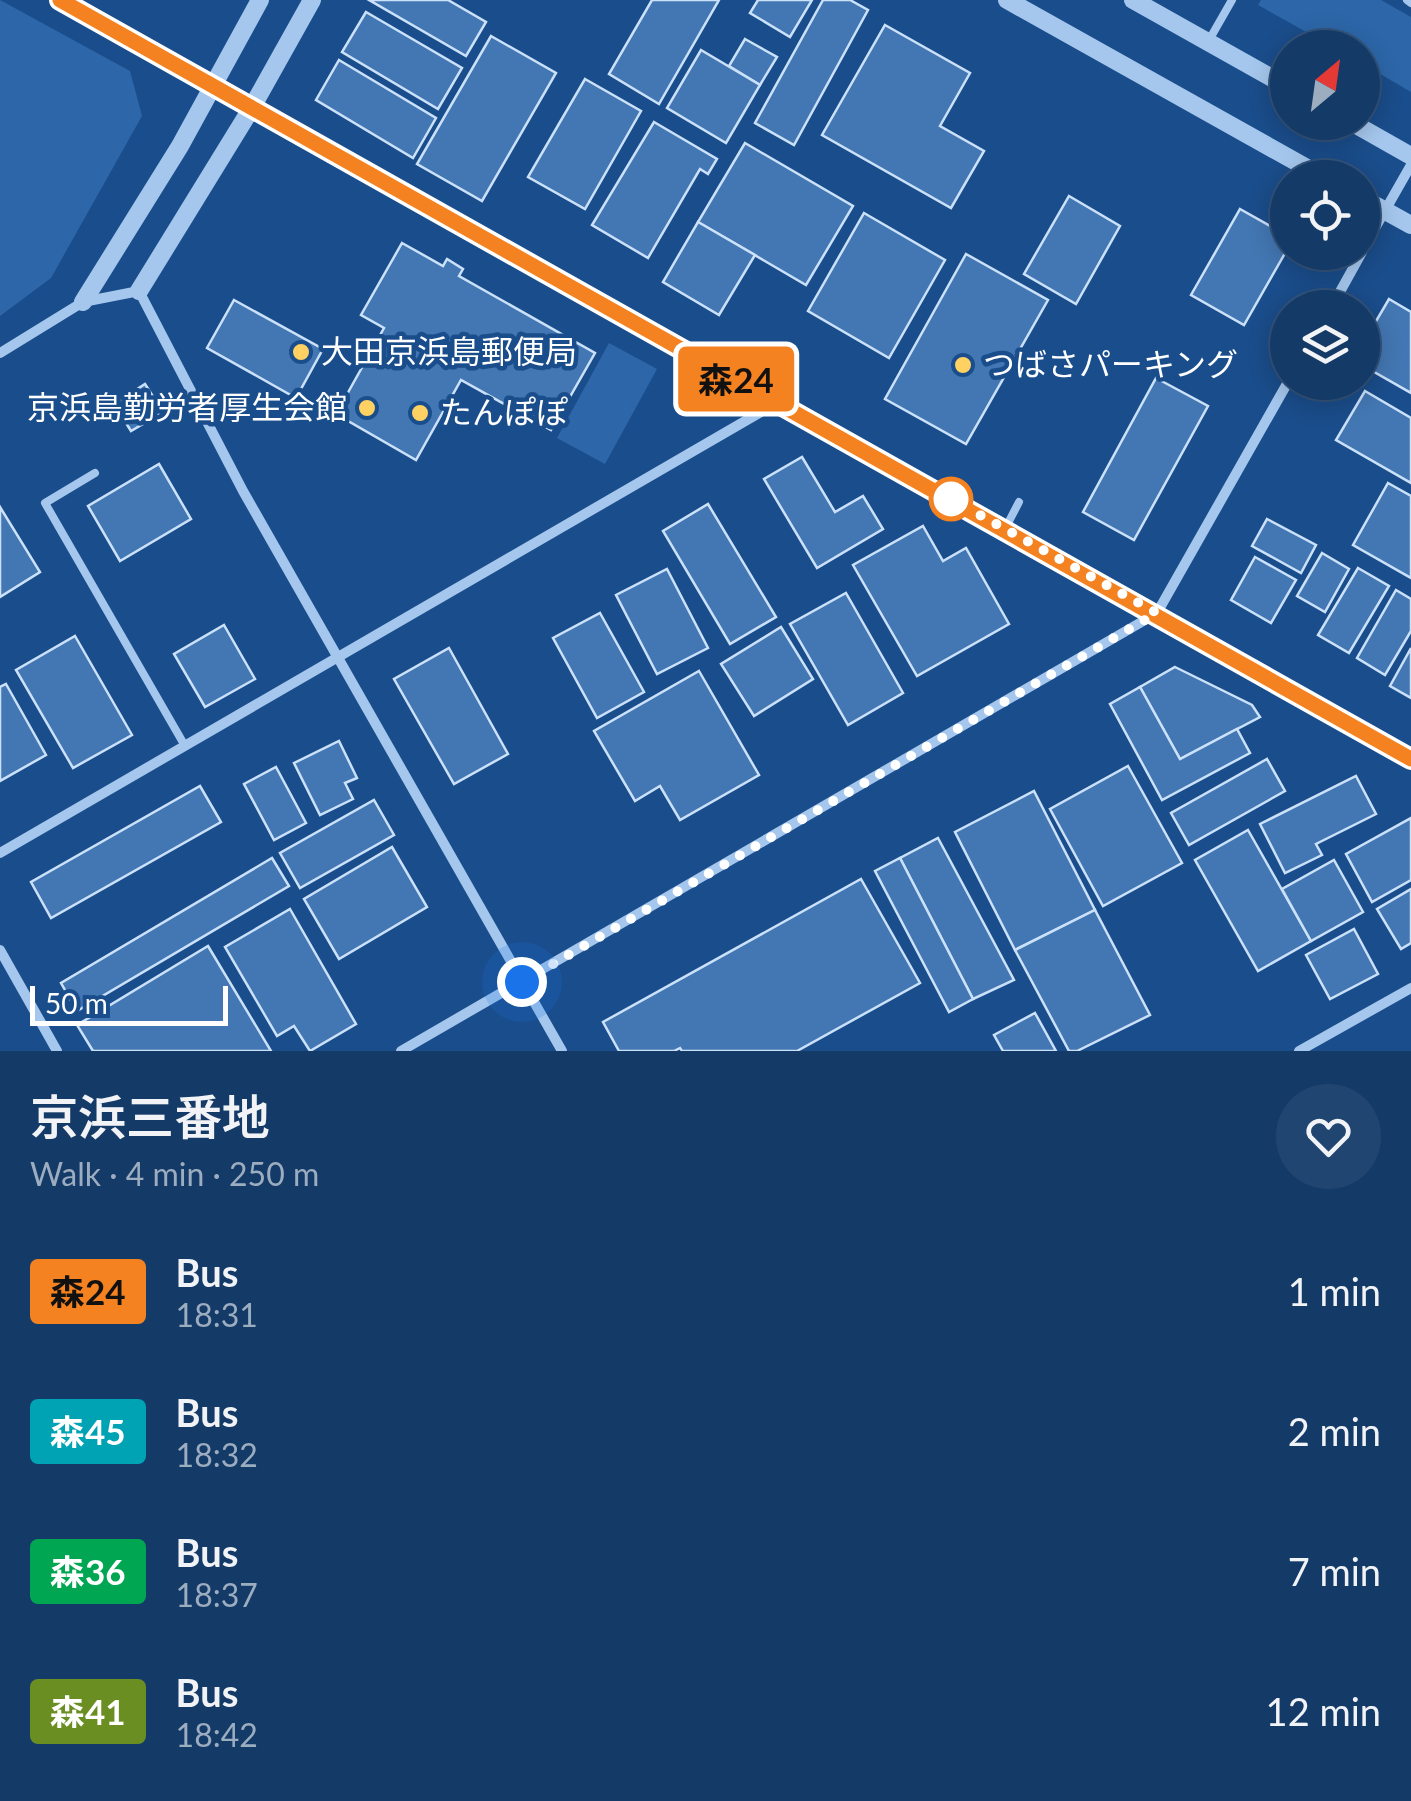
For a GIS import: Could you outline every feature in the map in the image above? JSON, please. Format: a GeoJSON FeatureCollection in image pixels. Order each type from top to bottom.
{"type":"FeatureCollection","features":[{"type":"Feature","properties":{"kind":"street"},"geometry":{"type":"LineString","coordinates":[[60,0],[1411,758]]}},
{"type":"Feature","properties":{"kind":"street"},"geometry":{"type":"LineString","coordinates":[[83,302],[213,88],[260,0]]}},
{"type":"Feature","properties":{"kind":"street"},"geometry":{"type":"LineString","coordinates":[[0,353],[83,302],[139,291],[251,109],[312,0]]}},
{"type":"Feature","properties":{"kind":"street"},"geometry":{"type":"LineString","coordinates":[[1007,0],[1294,160]]}},
{"type":"Feature","properties":{"kind":"street"},"geometry":{"type":"LineString","coordinates":[[1132,0],[1270,77]]}},
{"type":"Feature","properties":{"kind":"street"},"geometry":{"type":"LineString","coordinates":[[1380,138],[1411,156]]}},
{"type":"Feature","properties":{"kind":"street"},"geometry":{"type":"LineString","coordinates":[[1380,220],[1411,164]]}},
{"type":"Feature","properties":{"kind":"street"},"geometry":{"type":"LineString","coordinates":[[1380,208],[1411,225]]}},
{"type":"Feature","properties":{"kind":"street"},"geometry":{"type":"LineString","coordinates":[[139,291],[243,491],[562,1051]]}},
{"type":"Feature","properties":{"kind":"street"},"geometry":{"type":"LineString","coordinates":[[401,1051],[1157,613],[1278,400]]}},
{"type":"Feature","properties":{"kind":"street"},"geometry":{"type":"LineString","coordinates":[[0,853],[778,402]]}},
{"type":"Feature","properties":{"kind":"street"},"geometry":{"type":"LineString","coordinates":[[0,950],[57,1051]]}},
{"type":"Feature","properties":{"kind":"street"},"geometry":{"type":"LineString","coordinates":[[1298,1051],[1411,988]]}},
{"type":"Feature","properties":{"kind":"lane"},"geometry":{"type":"LineString","coordinates":[[1208,42],[1232,0]]}},
{"type":"Feature","properties":{"kind":"lane"},"geometry":{"type":"LineString","coordinates":[[96,473],[45,503],[185,746]]}},
{"type":"Feature","properties":{"kind":"lane"},"geometry":{"type":"LineString","coordinates":[[1005,529],[1019,502]]}},
{"type":"Feature","properties":{"kind":"shaded area"},"geometry":{"type":"Polygon","coordinates":[[[0,0],[130,71],[142,116],[51,278],[0,316],[0,0]]]}},
{"type":"Feature","properties":{"kind":"shaded area"},"geometry":{"type":"Polygon","coordinates":[[[1261,0],[1381,0],[1411,17],[1411,92],[1380,74],[1380,30],[1303,30],[1258,5],[1261,0]]]}},
{"type":"Feature","properties":{"kind":"shaded area"},"geometry":{"type":"Polygon","coordinates":[[[609,343],[657,369],[605,464],[557,438],[609,343]]]}},
{"type":"Feature","properties":{"kind":"building"},"geometry":{"type":"Polygon","coordinates":[[[369,0],[448,0],[486,22],[466,56],[369,0]]]}},
{"type":"Feature","properties":{"kind":"building"},"geometry":{"type":"Polygon","coordinates":[[[652,0],[719,0],[659,104],[609,74],[652,0]]]}},
{"type":"Feature","properties":{"kind":"building"},"geometry":{"type":"Polygon","coordinates":[[[758,0],[812,0],[790,37],[750,13],[758,0]]]}},
{"type":"Feature","properties":{"kind":"building"},"geometry":{"type":"Polygon","coordinates":[[[823,0],[850,0],[868,10],[794,145],[755,123],[823,0]]]}},
{"type":"Feature","properties":{"kind":"building"},"geometry":{"type":"Polygon","coordinates":[[[366,12],[462,68],[438,109],[342,52],[366,12]]]}},
{"type":"Feature","properties":{"kind":"building"},"geometry":{"type":"Polygon","coordinates":[[[885,25],[970,73],[940,126],[984,151],[951,208],[822,135],[885,25]]]}},
{"type":"Feature","properties":{"kind":"building"},"geometry":{"type":"Polygon","coordinates":[[[491,36],[556,73],[482,201],[417,164],[491,36]]]}},
{"type":"Feature","properties":{"kind":"building"},"geometry":{"type":"Polygon","coordinates":[[[745,39],[777,57],[760,85],[729,66],[745,39]]]}},
{"type":"Feature","properties":{"kind":"building"},"geometry":{"type":"Polygon","coordinates":[[[701,50],[760,85],[726,143],[667,108],[701,50]]]}},
{"type":"Feature","properties":{"kind":"building"},"geometry":{"type":"Polygon","coordinates":[[[339,60],[436,118],[413,158],[316,100],[339,60]]]}},
{"type":"Feature","properties":{"kind":"building"},"geometry":{"type":"Polygon","coordinates":[[[585,79],[641,111],[585,209],[528,177],[585,79]]]}},
{"type":"Feature","properties":{"kind":"building"},"geometry":{"type":"Polygon","coordinates":[[[654,122],[717,159],[708,174],[700,169],[648,258],[592,225],[654,122]]]}},
{"type":"Feature","properties":{"kind":"building"},"geometry":{"type":"Polygon","coordinates":[[[745,143],[853,206],[806,285],[698,222],[745,143]]]}},
{"type":"Feature","properties":{"kind":"building"},"geometry":{"type":"Polygon","coordinates":[[[1069,196],[1120,226],[1076,304],[1024,274],[1069,196]]]}},
{"type":"Feature","properties":{"kind":"building"},"geometry":{"type":"Polygon","coordinates":[[[1240,209],[1270,226],[1270,270],[1275,270],[1244,325],[1191,295],[1240,209]]]}},
{"type":"Feature","properties":{"kind":"building"},"geometry":{"type":"Polygon","coordinates":[[[864,213],[945,260],[889,358],[808,311],[864,213]]]}},
{"type":"Feature","properties":{"kind":"building"},"geometry":{"type":"Polygon","coordinates":[[[698,222],[755,255],[719,315],[663,282],[698,222]]]}},
{"type":"Feature","properties":{"kind":"building","name":"京浜島勤労者厚生会館"},"geometry":{"type":"Polygon","coordinates":[[[402,243],[443,266],[447,259],[463,269],[459,276],[595,353],[551,430],[461,380],[416,460],[336,414],[384,328],[361,315],[402,243]]]}},
{"type":"Feature","properties":{"kind":"building","name":"つばさパーキング"},"geometry":{"type":"Polygon","coordinates":[[[966,254],[1048,300],[966,444],[885,399],[966,254]]]}},
{"type":"Feature","properties":{"kind":"building"},"geometry":{"type":"Polygon","coordinates":[[[1389,299],[1411,312],[1411,393],[1380,375],[1380,314],[1389,299]]]}},
{"type":"Feature","properties":{"kind":"building"},"geometry":{"type":"Polygon","coordinates":[[[234,300],[323,349],[296,398],[207,348],[234,300]]]}},
{"type":"Feature","properties":{"kind":"building"},"geometry":{"type":"Polygon","coordinates":[[[1156,378],[1208,406],[1134,540],[1083,512],[1156,378]]]}},
{"type":"Feature","properties":{"kind":"building"},"geometry":{"type":"Polygon","coordinates":[[[145,384],[163,412],[131,431],[114,404],[145,384]]]}},
{"type":"Feature","properties":{"kind":"building"},"geometry":{"type":"Polygon","coordinates":[[[1360,400],[1380,400],[1411,418],[1411,483],[1336,440],[1360,400]]]}},
{"type":"Feature","properties":{"kind":"building"},"geometry":{"type":"Polygon","coordinates":[[[802,457],[835,512],[863,496],[883,529],[817,568],[764,479],[802,457]]]}},
{"type":"Feature","properties":{"kind":"building"},"geometry":{"type":"Polygon","coordinates":[[[159,464],[191,519],[120,561],[88,506],[159,464]]]}},
{"type":"Feature","properties":{"kind":"building"},"geometry":{"type":"Polygon","coordinates":[[[1388,483],[1411,496],[1411,578],[1353,545],[1388,483]]]}},
{"type":"Feature","properties":{"kind":"building"},"geometry":{"type":"Polygon","coordinates":[[[708,504],[776,617],[730,644],[663,531],[708,504]]]}},
{"type":"Feature","properties":{"kind":"building"},"geometry":{"type":"Polygon","coordinates":[[[0,507],[40,572],[0,597],[0,507]]]}},
{"type":"Feature","properties":{"kind":"building"},"geometry":{"type":"Polygon","coordinates":[[[1267,519],[1316,545],[1301,573],[1252,546],[1267,519]]]}},
{"type":"Feature","properties":{"kind":"building"},"geometry":{"type":"Polygon","coordinates":[[[923,526],[943,561],[966,548],[1009,624],[917,676],[853,565],[923,526]]]}},
{"type":"Feature","properties":{"kind":"building"},"geometry":{"type":"Polygon","coordinates":[[[1322,553],[1349,569],[1325,612],[1297,596],[1322,553]]]}},
{"type":"Feature","properties":{"kind":"building"},"geometry":{"type":"Polygon","coordinates":[[[1255,557],[1296,580],[1271,623],[1231,600],[1255,557]]]}},
{"type":"Feature","properties":{"kind":"building"},"geometry":{"type":"Polygon","coordinates":[[[1358,568],[1389,586],[1349,653],[1318,635],[1358,568]]]}},
{"type":"Feature","properties":{"kind":"building"},"geometry":{"type":"Polygon","coordinates":[[[667,569],[708,648],[657,674],[616,595],[667,569]]]}},
{"type":"Feature","properties":{"kind":"building"},"geometry":{"type":"Polygon","coordinates":[[[1396,590],[1411,599],[1411,631],[1385,675],[1357,658],[1396,590]]]}},
{"type":"Feature","properties":{"kind":"building"},"geometry":{"type":"Polygon","coordinates":[[[846,593],[903,693],[848,725],[790,624],[846,593]]]}},
{"type":"Feature","properties":{"kind":"building"},"geometry":{"type":"Polygon","coordinates":[[[600,613],[644,692],[597,718],[553,638],[600,613]]]}},
{"type":"Feature","properties":{"kind":"building"},"geometry":{"type":"Polygon","coordinates":[[[224,625],[255,679],[205,707],[174,654],[224,625]]]}},
{"type":"Feature","properties":{"kind":"building"},"geometry":{"type":"Polygon","coordinates":[[[781,627],[813,679],[754,716],[721,664],[781,627]]]}},
{"type":"Feature","properties":{"kind":"building"},"geometry":{"type":"Polygon","coordinates":[[[75,636],[132,735],[73,768],[16,670],[75,636]]]}},
{"type":"Feature","properties":{"kind":"building"},"geometry":{"type":"Polygon","coordinates":[[[449,648],[508,754],[454,784],[394,679],[449,648]]]}},
{"type":"Feature","properties":{"kind":"building"},"geometry":{"type":"Polygon","coordinates":[[[1411,648],[1411,698],[1390,686],[1411,648]]]}},
{"type":"Feature","properties":{"kind":"building"},"geometry":{"type":"Polygon","coordinates":[[[1175,667],[1252,705],[1260,717],[1180,759],[1140,687],[1175,667]]]}},
{"type":"Feature","properties":{"kind":"building"},"geometry":{"type":"Polygon","coordinates":[[[699,671],[759,775],[680,820],[660,786],[635,801],[594,731],[699,671]]]}},
{"type":"Feature","properties":{"kind":"building"},"geometry":{"type":"Polygon","coordinates":[[[6,684],[46,755],[0,781],[0,687],[6,684]]]}},
{"type":"Feature","properties":{"kind":"building"},"geometry":{"type":"Polygon","coordinates":[[[1140,687],[1180,759],[1237,729],[1250,753],[1162,800],[1110,704],[1140,687]]]}},
{"type":"Feature","properties":{"kind":"building"},"geometry":{"type":"Polygon","coordinates":[[[339,741],[357,778],[345,783],[353,799],[320,815],[294,763],[339,741]]]}},
{"type":"Feature","properties":{"kind":"building"},"geometry":{"type":"Polygon","coordinates":[[[1267,759],[1285,791],[1189,845],[1171,813],[1267,759]]]}},
{"type":"Feature","properties":{"kind":"building"},"geometry":{"type":"Polygon","coordinates":[[[1128,766],[1182,863],[1103,906],[1050,809],[1128,766]]]}},
{"type":"Feature","properties":{"kind":"building"},"geometry":{"type":"Polygon","coordinates":[[[276,767],[306,823],[274,840],[244,784],[276,767]]]}},
{"type":"Feature","properties":{"kind":"building"},"geometry":{"type":"Polygon","coordinates":[[[1356,776],[1376,814],[1316,844],[1322,855],[1285,873],[1260,824],[1356,776]]]}},
{"type":"Feature","properties":{"kind":"building"},"geometry":{"type":"Polygon","coordinates":[[[200,786],[221,822],[51,918],[31,882],[200,786]]]}},
{"type":"Feature","properties":{"kind":"building"},"geometry":{"type":"Polygon","coordinates":[[[1034,791],[1095,910],[1015,950],[955,832],[1034,791]]]}},
{"type":"Feature","properties":{"kind":"building"},"geometry":{"type":"Polygon","coordinates":[[[374,800],[394,835],[300,888],[280,853],[374,800]]]}},
{"type":"Feature","properties":{"kind":"building"},"geometry":{"type":"Polygon","coordinates":[[[1411,818],[1411,880],[1372,902],[1346,854],[1411,818]]]}},
{"type":"Feature","properties":{"kind":"building"},"geometry":{"type":"Polygon","coordinates":[[[1248,830],[1311,941],[1258,971],[1195,860],[1248,830]]]}},
{"type":"Feature","properties":{"kind":"building"},"geometry":{"type":"Polygon","coordinates":[[[938,838],[1014,980],[973,999],[900,858],[938,838]]]}},
{"type":"Feature","properties":{"kind":"building"},"geometry":{"type":"Polygon","coordinates":[[[392,847],[427,907],[339,959],[304,899],[392,847]]]}},
{"type":"Feature","properties":{"kind":"building"},"geometry":{"type":"Polygon","coordinates":[[[272,858],[289,886],[77,1011],[61,983],[272,858]]]}},
{"type":"Feature","properties":{"kind":"building"},"geometry":{"type":"Polygon","coordinates":[[[900,858],[973,999],[949,1012],[875,871],[900,858]]]}},
{"type":"Feature","properties":{"kind":"building"},"geometry":{"type":"Polygon","coordinates":[[[1334,860],[1363,912],[1311,941],[1282,889],[1334,860]]]}},
{"type":"Feature","properties":{"kind":"building"},"geometry":{"type":"Polygon","coordinates":[[[861,879],[920,983],[797,1051],[619,1051],[603,1022],[861,879]]]}},
{"type":"Feature","properties":{"kind":"building"},"geometry":{"type":"Polygon","coordinates":[[[1411,889],[1411,943],[1401,949],[1377,909],[1411,889]]]}},
{"type":"Feature","properties":{"kind":"building"},"geometry":{"type":"Polygon","coordinates":[[[290,909],[356,1024],[310,1051],[294,1026],[277,1036],[225,947],[290,909]]]}},
{"type":"Feature","properties":{"kind":"building"},"geometry":{"type":"Polygon","coordinates":[[[1095,910],[1150,1015],[1077,1051],[1069,1051],[1015,950],[1095,910]]]}},
{"type":"Feature","properties":{"kind":"building"},"geometry":{"type":"Polygon","coordinates":[[[1354,929],[1378,974],[1330,999],[1306,955],[1354,929]]]}},
{"type":"Feature","properties":{"kind":"building"},"geometry":{"type":"Polygon","coordinates":[[[208,946],[271,1051],[93,1051],[77,1025],[208,946]]]}},
{"type":"Feature","properties":{"kind":"building"},"geometry":{"type":"Polygon","coordinates":[[[1035,1013],[1056,1051],[1003,1051],[994,1035],[1035,1013]]]}},
{"type":"Feature","properties":{"kind":"bus line","name":"森24"},"geometry":{"type":"LineString","coordinates":[[60,0],[1411,759]]}},
{"type":"Feature","properties":{"kind":"place","name":"大田京浜島郵便局"},"geometry":{"type":"Point","coordinates":[301,352]}},
{"type":"Feature","properties":{"kind":"place","name":"つばさパーキング"},"geometry":{"type":"Point","coordinates":[963,365]}},
{"type":"Feature","properties":{"kind":"place","name":"京浜島勤労者厚生会館"},"geometry":{"type":"Point","coordinates":[367,408]}},
{"type":"Feature","properties":{"kind":"place","name":"たんぽぽ"},"geometry":{"type":"Point","coordinates":[420,413]}},
{"type":"Feature","properties":{"kind":"route"},"geometry":{"type":"LineString","coordinates":[[522,982],[1157,613],[951,499]]}}]}
